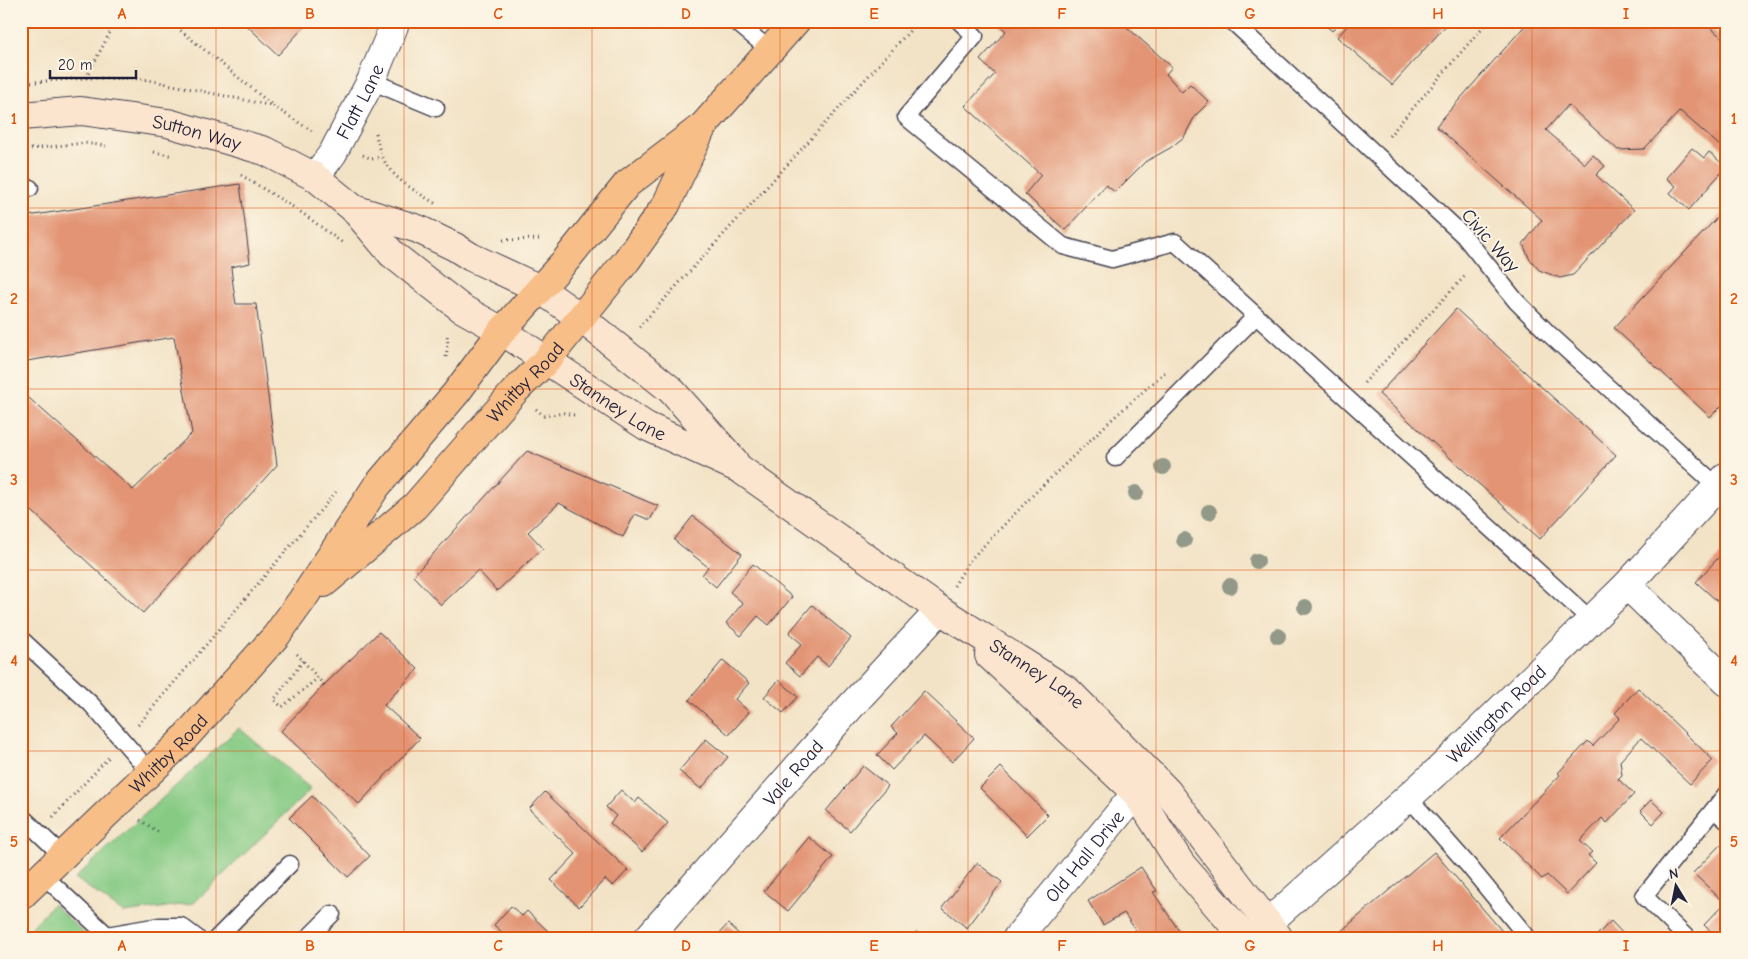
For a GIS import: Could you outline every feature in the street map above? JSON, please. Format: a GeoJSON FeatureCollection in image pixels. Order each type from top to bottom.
{"type":"FeatureCollection","features":[{"type":"Feature","properties":{"kind":"main road","name":"Whitby Road"},"geometry":{"type":"LineString","coordinates":[[21,896],[180,743],[276,636],[302,600],[376,487],[456,393],[502,331],[566,260],[627,184],[703,126],[796,21]]}},
{"type":"Feature","properties":{"kind":"main road","name":"Sutton Way"},"geometry":{"type":"LineString","coordinates":[[21,116],[80,111],[168,123],[265,151],[315,177],[354,209],[392,254],[461,308],[502,331]]}},
{"type":"Feature","properties":{"kind":"main road","name":"Whitby Road"},"geometry":{"type":"LineString","coordinates":[[302,600],[415,506],[514,392],[547,360],[627,260],[666,205],[703,126]]}},
{"type":"Feature","properties":{"kind":"main road","name":"Sutton Way"},"geometry":{"type":"LineString","coordinates":[[354,209],[418,229],[471,257],[540,289]]}},
{"type":"Feature","properties":{"kind":"main road","name":"Stanney Lane"},"geometry":{"type":"LineString","coordinates":[[540,289],[581,318],[671,390],[740,469]]}},
{"type":"Feature","properties":{"kind":"main road","name":"Stanney Lane"},"geometry":{"type":"LineString","coordinates":[[502,331],[646,426],[740,469],[940,610],[1068,691],[1145,785],[1181,864],[1245,938]]}},
{"type":"Feature","properties":{"kind":"main road","name":"Stanney Lane"},"geometry":{"type":"LineString","coordinates":[[940,610],[1011,676],[1145,785],[1167,791],[1266,933]]}},
{"type":"Feature","properties":{"kind":"street","name":"Flatt Lane"},"geometry":{"type":"LineString","coordinates":[[315,177],[333,153],[371,81],[396,21]]}},
{"type":"Feature","properties":{"kind":"street","name":"Wellington Road"},"geometry":{"type":"LineString","coordinates":[[1266,933],[1442,766],[1590,619],[1627,585],[1722,481]]}},
{"type":"Feature","properties":{"kind":"street"},"geometry":{"type":"LineString","coordinates":[[1627,585],[1727,682]]}},
{"type":"Feature","properties":{"kind":"street","name":"Vale Road"},"geometry":{"type":"LineString","coordinates":[[648,938],[851,706],[940,610]]}},
{"type":"Feature","properties":{"kind":"street","name":"Old Hall Drive"},"geometry":{"type":"LineString","coordinates":[[1017,938],[1145,785]]}},
{"type":"Feature","properties":{"kind":"lane"},"geometry":{"type":"LineString","coordinates":[[735,21],[771,51]]}},
{"type":"Feature","properties":{"kind":"lane"},"geometry":{"type":"LineString","coordinates":[[959,21],[975,36],[906,117],[1063,246],[1112,259],[1175,242],[1590,619]]}},
{"type":"Feature","properties":{"kind":"lane","name":"Civic Way"},"geometry":{"type":"LineString","coordinates":[[1232,21],[1464,236],[1516,301],[1548,333],[1722,481]]}},
{"type":"Feature","properties":{"kind":"lane"},"geometry":{"type":"LineString","coordinates":[[371,81],[436,108]]}},
{"type":"Feature","properties":{"kind":"lane"},"geometry":{"type":"LineString","coordinates":[[1115,458],[1256,316]]}},
{"type":"Feature","properties":{"kind":"lane"},"geometry":{"type":"LineString","coordinates":[[21,639],[91,704],[150,772]]}},
{"type":"Feature","properties":{"kind":"lane"},"geometry":{"type":"LineString","coordinates":[[1687,938],[1644,896],[1727,794]]}},
{"type":"Feature","properties":{"kind":"lane"},"geometry":{"type":"LineString","coordinates":[[1408,797],[1468,864],[1528,938]]}},
{"type":"Feature","properties":{"kind":"lane"},"geometry":{"type":"LineString","coordinates":[[1714,810],[1727,821]]}},
{"type":"Feature","properties":{"kind":"lane"},"geometry":{"type":"LineString","coordinates":[[21,816],[63,856]]}},
{"type":"Feature","properties":{"kind":"lane"},"geometry":{"type":"LineString","coordinates":[[217,938],[290,864]]}},
{"type":"Feature","properties":{"kind":"lane"},"geometry":{"type":"LineString","coordinates":[[43,875],[107,937],[159,926],[181,926],[197,938]]}},
{"type":"Feature","properties":{"kind":"lane"},"geometry":{"type":"LineString","coordinates":[[308,938],[332,914]]}},
{"type":"Feature","properties":{"kind":"path"},"geometry":{"type":"LineString","coordinates":[[86,78],[116,21]]}},
{"type":"Feature","properties":{"kind":"path"},"geometry":{"type":"LineString","coordinates":[[169,21],[273,106],[306,128]]}},
{"type":"Feature","properties":{"kind":"path"},"geometry":{"type":"LineString","coordinates":[[636,328],[641,327],[657,310],[914,26],[914,21]]}},
{"type":"Feature","properties":{"kind":"path"},"geometry":{"type":"LineString","coordinates":[[1375,152],[1488,21]]}},
{"type":"Feature","properties":{"kind":"path"},"geometry":{"type":"LineString","coordinates":[[21,83],[86,78],[144,78],[273,106]]}},
{"type":"Feature","properties":{"kind":"path"},"geometry":{"type":"LineString","coordinates":[[376,128],[378,147],[386,166],[399,180],[438,205]]}},
{"type":"Feature","properties":{"kind":"path"},"geometry":{"type":"LineString","coordinates":[[21,150],[84,144],[110,146]]}},
{"type":"Feature","properties":{"kind":"path"},"geometry":{"type":"LineString","coordinates":[[153,152],[180,158]]}},
{"type":"Feature","properties":{"kind":"path"},"geometry":{"type":"LineString","coordinates":[[235,172],[298,210]]}},
{"type":"Feature","properties":{"kind":"path"},"geometry":{"type":"LineString","coordinates":[[495,237],[503,240],[540,239]]}},
{"type":"Feature","properties":{"kind":"path"},"geometry":{"type":"LineString","coordinates":[[1348,400],[1482,258]]}},
{"type":"Feature","properties":{"kind":"path"},"geometry":{"type":"LineString","coordinates":[[940,610],[969,561],[1042,486],[1166,371]]}},
{"type":"Feature","properties":{"kind":"path"},"geometry":{"type":"LineString","coordinates":[[544,416],[564,413],[578,416]]}},
{"type":"Feature","properties":{"kind":"path"},"geometry":{"type":"LineString","coordinates":[[39,832],[123,741],[338,490]]}},
{"type":"Feature","properties":{"kind":"path"},"geometry":{"type":"LineString","coordinates":[[295,651],[324,685]]}},
{"type":"Feature","properties":{"kind":"path"},"geometry":{"type":"LineString","coordinates":[[303,661],[274,700],[282,706],[318,678]]}},
{"type":"Feature","properties":{"kind":"path"},"geometry":{"type":"LineString","coordinates":[[138,819],[160,833]]}},
{"type":"Feature","properties":{"kind":"green space"},"geometry":{"type":"Polygon","coordinates":[[[239,728],[311,789],[194,903],[124,913],[75,878],[239,728]]]}},
{"type":"Feature","properties":{"kind":"green space"},"geometry":{"type":"Polygon","coordinates":[[[53,904],[89,938],[22,938],[53,904]]]}},
{"type":"Feature","properties":{"kind":"building"},"geometry":{"type":"Polygon","coordinates":[[[242,21],[298,21],[304,27],[278,55],[242,21]]]}},
{"type":"Feature","properties":{"kind":"building"},"geometry":{"type":"Polygon","coordinates":[[[994,21],[1120,21],[1172,67],[1166,74],[1182,92],[1190,84],[1209,102],[1195,116],[1184,137],[1170,148],[1145,162],[1115,192],[1106,185],[1065,230],[1025,194],[1041,175],[965,106],[995,74],[980,60],[1006,31],[994,21]]]}},
{"type":"Feature","properties":{"kind":"building"},"geometry":{"type":"Polygon","coordinates":[[[1321,21],[1341,21],[1332,31],[1321,21]]]}},
{"type":"Feature","properties":{"kind":"building"},"geometry":{"type":"Polygon","coordinates":[[[1352,21],[1450,21],[1392,85],[1337,37],[1352,21]]]}},
{"type":"Feature","properties":{"kind":"building"},"geometry":{"type":"Polygon","coordinates":[[[1529,21],[1703,21],[1727,42],[1727,152],[1680,111],[1644,149],[1618,150],[1568,105],[1546,130],[1585,164],[1593,155],[1605,166],[1596,175],[1634,210],[1573,275],[1560,278],[1539,270],[1529,258],[1523,244],[1542,220],[1436,126],[1529,21]]]}},
{"type":"Feature","properties":{"kind":"building"},"geometry":{"type":"Polygon","coordinates":[[[1692,148],[1704,158],[1709,152],[1726,167],[1689,210],[1670,193],[1676,186],[1666,178],[1692,148]]]}},
{"type":"Feature","properties":{"kind":"building"},"geometry":{"type":"Polygon","coordinates":[[[240,184],[250,263],[231,267],[233,285],[236,304],[256,304],[277,465],[143,613],[21,501],[21,391],[133,490],[192,433],[174,337],[21,362],[21,217],[240,184]]]}},
{"type":"Feature","properties":{"kind":"building"},"geometry":{"type":"Polygon","coordinates":[[[1727,207],[1727,400],[1710,417],[1614,328],[1727,207]]]}},
{"type":"Feature","properties":{"kind":"building"},"geometry":{"type":"Polygon","coordinates":[[[1456,309],[1616,455],[1540,539],[1379,394],[1456,309]]]}},
{"type":"Feature","properties":{"kind":"building"},"geometry":{"type":"Polygon","coordinates":[[[527,451],[658,506],[650,520],[635,514],[623,537],[559,503],[528,532],[543,548],[497,591],[478,570],[441,605],[413,576],[527,451]]]}},
{"type":"Feature","properties":{"kind":"building"},"geometry":{"type":"Polygon","coordinates":[[[693,516],[742,554],[716,587],[702,575],[708,567],[674,540],[693,516]]]}},
{"type":"Feature","properties":{"kind":"building"},"geometry":{"type":"Polygon","coordinates":[[[1727,548],[1727,610],[1696,582],[1727,548]]]}},
{"type":"Feature","properties":{"kind":"building"},"geometry":{"type":"Polygon","coordinates":[[[753,564],[792,597],[769,625],[758,616],[741,636],[726,623],[743,603],[730,592],[753,564]]]}},
{"type":"Feature","properties":{"kind":"building"},"geometry":{"type":"Polygon","coordinates":[[[812,605],[851,638],[828,666],[817,657],[800,676],[785,663],[802,644],[789,633],[812,605]]]}},
{"type":"Feature","properties":{"kind":"building"},"geometry":{"type":"Polygon","coordinates":[[[379,632],[418,669],[384,705],[420,738],[359,804],[281,731],[324,685],[379,632]]]}},
{"type":"Feature","properties":{"kind":"building"},"geometry":{"type":"Polygon","coordinates":[[[723,660],[749,683],[735,699],[749,712],[729,735],[689,700],[723,660]]]}},
{"type":"Feature","properties":{"kind":"building"},"geometry":{"type":"Polygon","coordinates":[[[779,680],[798,697],[783,713],[764,697],[779,680]]]}},
{"type":"Feature","properties":{"kind":"building"},"geometry":{"type":"Polygon","coordinates":[[[1638,688],[1713,760],[1690,784],[1641,738],[1620,761],[1622,775],[1618,779],[1634,794],[1607,823],[1602,818],[1580,841],[1592,852],[1588,855],[1596,863],[1567,894],[1547,875],[1542,879],[1500,838],[1560,775],[1558,773],[1588,741],[1593,746],[1620,718],[1615,713],[1638,688]]]}},
{"type":"Feature","properties":{"kind":"building"},"geometry":{"type":"Polygon","coordinates":[[[924,691],[974,738],[952,762],[924,736],[892,770],[877,755],[898,733],[891,727],[924,691]]]}},
{"type":"Feature","properties":{"kind":"building"},"geometry":{"type":"Polygon","coordinates":[[[706,739],[728,757],[701,789],[679,771],[706,739]]]}},
{"type":"Feature","properties":{"kind":"building"},"geometry":{"type":"Polygon","coordinates":[[[863,766],[888,786],[850,831],[826,811],[863,766]]]}},
{"type":"Feature","properties":{"kind":"building"},"geometry":{"type":"Polygon","coordinates":[[[1001,767],[1048,815],[1027,836],[980,788],[1001,767]]]}},
{"type":"Feature","properties":{"kind":"building"},"geometry":{"type":"Polygon","coordinates":[[[621,790],[635,803],[639,798],[668,823],[642,852],[610,823],[616,816],[606,807],[621,790]]]}},
{"type":"Feature","properties":{"kind":"building"},"geometry":{"type":"Polygon","coordinates":[[[545,792],[628,870],[613,886],[605,879],[579,907],[551,880],[576,854],[529,809],[545,792]]]}},
{"type":"Feature","properties":{"kind":"building"},"geometry":{"type":"Polygon","coordinates":[[[312,796],[370,856],[348,877],[289,818],[312,796]]]}},
{"type":"Feature","properties":{"kind":"building"},"geometry":{"type":"Polygon","coordinates":[[[1651,800],[1664,812],[1653,824],[1640,811],[1651,800]]]}},
{"type":"Feature","properties":{"kind":"building"},"geometry":{"type":"Polygon","coordinates":[[[809,837],[833,857],[788,911],[764,891],[809,837]]]}},
{"type":"Feature","properties":{"kind":"building"},"geometry":{"type":"Polygon","coordinates":[[[1720,845],[1727,852],[1727,938],[1718,938],[1704,925],[1725,903],[1693,873],[1720,845]]]}},
{"type":"Feature","properties":{"kind":"building"},"geometry":{"type":"Polygon","coordinates":[[[1434,852],[1508,938],[1333,938],[1434,852]]]}},
{"type":"Feature","properties":{"kind":"building"},"geometry":{"type":"Polygon","coordinates":[[[977,863],[1002,882],[967,928],[942,908],[977,863]]]}},
{"type":"Feature","properties":{"kind":"building"},"geometry":{"type":"Polygon","coordinates":[[[1141,867],[1157,891],[1153,892],[1184,938],[1141,938],[1124,913],[1103,925],[1088,901],[1141,867]]]}},
{"type":"Feature","properties":{"kind":"building"},"geometry":{"type":"Polygon","coordinates":[[[511,906],[522,916],[527,911],[552,935],[550,938],[501,938],[504,934],[494,925],[511,906]]]}},
{"type":"Feature","properties":{"kind":"building"},"geometry":{"type":"Polygon","coordinates":[[[1611,921],[1627,938],[1594,938],[1611,921]]]}},
{"type":"Feature","properties":{"kind":"building"},"geometry":{"type":"Polygon","coordinates":[[[728,924],[743,938],[715,938],[728,924]]]}},
{"type":"Feature","properties":{"kind":"building"},"geometry":{"type":"Polygon","coordinates":[[[916,932],[924,938],[911,938],[916,932]]]}}]}
